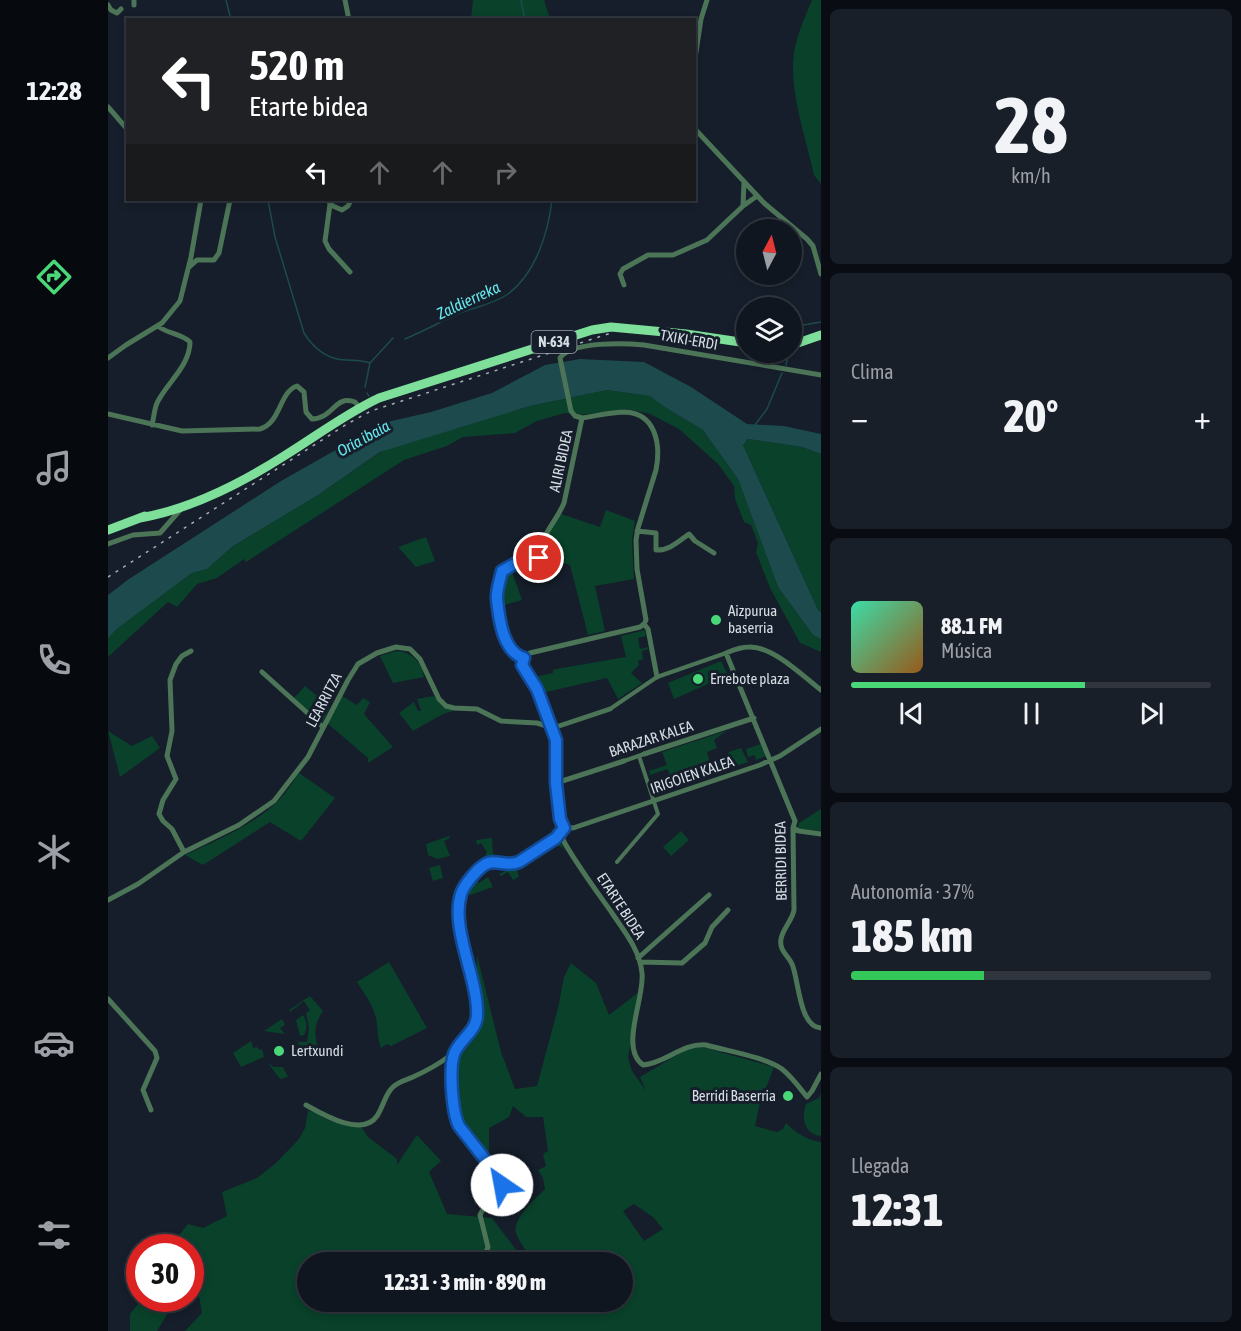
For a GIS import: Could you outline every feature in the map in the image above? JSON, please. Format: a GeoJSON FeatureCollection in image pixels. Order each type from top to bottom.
{"type":"FeatureCollection","features":[{"type":"Feature","properties":{"kind":"highway","name":"N-634"},"geometry":{"type":"LineString","coordinates":[[108,530],[140,518],[158,516],[249,475],[283,457],[360,408],[392,394],[600,328],[686,334],[736,341]]}},
{"type":"Feature","properties":{"kind":"highway"},"geometry":{"type":"LineString","coordinates":[[802,342],[821,335]]}},
{"type":"Feature","properties":{"kind":"street"},"geometry":{"type":"LineString","coordinates":[[345,0],[349,18]]}},
{"type":"Feature","properties":{"kind":"street"},"geometry":{"type":"LineString","coordinates":[[696,52],[701,19],[707,0]]}},
{"type":"Feature","properties":{"kind":"street"},"geometry":{"type":"LineString","coordinates":[[108,5],[117,13],[121,9]]}},
{"type":"Feature","properties":{"kind":"street"},"geometry":{"type":"LineString","coordinates":[[108,107],[126,128]]}},
{"type":"Feature","properties":{"kind":"street"},"geometry":{"type":"LineString","coordinates":[[696,130],[757,196],[807,239],[813,246],[821,274]]}},
{"type":"Feature","properties":{"kind":"street"},"geometry":{"type":"LineString","coordinates":[[743,206],[744,182]]}},
{"type":"Feature","properties":{"kind":"street"},"geometry":{"type":"LineString","coordinates":[[624,285],[620,274],[623,269],[648,255],[673,255],[707,240],[757,196]]}},
{"type":"Feature","properties":{"kind":"street"},"geometry":{"type":"LineString","coordinates":[[108,358],[159,326],[180,302],[201,201]]}},
{"type":"Feature","properties":{"kind":"street"},"geometry":{"type":"LineString","coordinates":[[189,267],[196,260],[213,260],[219,253],[230,201]]}},
{"type":"Feature","properties":{"kind":"street"},"geometry":{"type":"LineString","coordinates":[[350,201],[342,210],[329,202],[326,241],[329,249],[350,272]]}},
{"type":"Feature","properties":{"kind":"street"},"geometry":{"type":"LineString","coordinates":[[152,425],[156,403],[185,362],[190,350],[190,342],[185,337],[162,330],[159,326]]}},
{"type":"Feature","properties":{"kind":"street","name":"TXIKI-ERDI"},"geometry":{"type":"LineString","coordinates":[[572,411],[560,358],[565,352],[600,344],[618,342],[644,345],[821,375]]}},
{"type":"Feature","properties":{"kind":"street"},"geometry":{"type":"LineString","coordinates":[[108,414],[152,425],[199,432],[263,428],[271,423],[295,386],[301,387],[304,392],[306,412],[312,419],[328,415],[337,403],[346,400],[355,402],[360,408]]}},
{"type":"Feature","properties":{"kind":"street","name":"ALIRI BIDEA"},"geometry":{"type":"LineString","coordinates":[[524,658],[516,655],[510,648],[504,634],[497,598],[502,571],[518,562],[539,558],[544,535],[564,503],[582,418],[575,416],[572,411]]}},
{"type":"Feature","properties":{"kind":"street"},"geometry":{"type":"LineString","coordinates":[[524,658],[530,653],[640,627],[646,620],[637,569],[637,531],[658,460],[657,438],[647,420],[626,412],[582,418]]}},
{"type":"Feature","properties":{"kind":"street"},"geometry":{"type":"LineString","coordinates":[[108,544],[133,535],[156,535],[164,529],[184,504]]}},
{"type":"Feature","properties":{"kind":"street"},"geometry":{"type":"LineString","coordinates":[[158,516],[167,519],[164,529]]}},
{"type":"Feature","properties":{"kind":"street"},"geometry":{"type":"LineString","coordinates":[[637,531],[656,533],[656,550],[663,550],[689,534],[695,541],[714,553]]}},
{"type":"Feature","properties":{"kind":"street"},"geometry":{"type":"LineString","coordinates":[[644,624],[648,629],[657,677]]}},
{"type":"Feature","properties":{"kind":"street","name":"LEARRITZA"},"geometry":{"type":"LineString","coordinates":[[108,900],[138,884],[184,852],[239,825],[274,801],[308,757],[358,664],[377,653],[403,647],[415,653],[439,699],[446,706],[477,709],[501,721],[537,723],[553,728],[610,709]]}},
{"type":"Feature","properties":{"kind":"street"},"geometry":{"type":"LineString","coordinates":[[610,709],[657,677],[745,647],[760,648],[786,663],[821,690]]}},
{"type":"Feature","properties":{"kind":"street"},"geometry":{"type":"LineString","coordinates":[[184,852],[172,829],[159,814],[163,800],[176,779],[167,756],[172,731],[170,680],[176,664],[182,656],[191,651]]}},
{"type":"Feature","properties":{"kind":"street","name":"BERRIDI BIDEA"},"geometry":{"type":"LineString","coordinates":[[726,653],[795,821],[793,828],[794,910],[793,918],[785,928],[780,941],[782,951],[792,965],[809,1023],[816,1028],[821,1028]]}},
{"type":"Feature","properties":{"kind":"street","name":"ETARTE BIDEA"},"geometry":{"type":"LineString","coordinates":[[524,658],[522,665],[537,689],[556,740],[556,783],[560,819],[564,828],[563,840],[628,938],[639,960],[643,985],[633,1046],[638,1061],[643,1065],[650,1065],[687,1046],[706,1045],[770,1062],[781,1068],[796,1082],[807,1097],[821,1074]]}},
{"type":"Feature","properties":{"kind":"street"},"geometry":{"type":"LineString","coordinates":[[262,672],[323,727]]}},
{"type":"Feature","properties":{"kind":"street","name":"BARAZAR KALEA"},"geometry":{"type":"LineString","coordinates":[[556,783],[754,717]]}},
{"type":"Feature","properties":{"kind":"street","name":"IRIGOIEN KALEA"},"geometry":{"type":"LineString","coordinates":[[564,828],[573,828],[771,760],[821,729]]}},
{"type":"Feature","properties":{"kind":"street"},"geometry":{"type":"LineString","coordinates":[[617,862],[658,814],[641,755]]}},
{"type":"Feature","properties":{"kind":"street"},"geometry":{"type":"LineString","coordinates":[[306,1105],[330,1119],[343,1123],[365,1124],[377,1116],[392,1087],[439,1064],[454,1053],[474,1028],[477,1019],[477,1004],[462,940],[461,895],[467,884],[488,863],[513,864],[519,862],[556,838],[564,828]]}},
{"type":"Feature","properties":{"kind":"street"},"geometry":{"type":"LineString","coordinates":[[793,828],[821,834]]}},
{"type":"Feature","properties":{"kind":"street"},"geometry":{"type":"LineString","coordinates":[[639,960],[709,895]]}},
{"type":"Feature","properties":{"kind":"street"},"geometry":{"type":"LineString","coordinates":[[639,960],[682,963],[705,944],[711,927],[728,910]]}},
{"type":"Feature","properties":{"kind":"street"},"geometry":{"type":"LineString","coordinates":[[108,999],[155,1051],[157,1058],[143,1090],[151,1110]]}},
{"type":"Feature","properties":{"kind":"street"},"geometry":{"type":"LineString","coordinates":[[454,1053],[452,1084],[454,1116],[459,1126],[502,1181],[500,1190],[485,1205],[480,1215],[488,1247],[486,1252]]}},
{"type":"Feature","properties":{"kind":"shaded area"},"geometry":{"type":"Polygon","coordinates":[[[473,0],[544,0],[550,18],[471,18],[473,0]]]}},
{"type":"Feature","properties":{"kind":"shaded area"},"geometry":{"type":"Polygon","coordinates":[[[812,0],[821,0],[821,184],[814,175],[797,105],[793,77],[795,46],[812,0]]]}},
{"type":"Feature","properties":{"kind":"shaded area"},"geometry":{"type":"Polygon","coordinates":[[[607,390],[650,396],[703,430],[738,479],[778,587],[813,635],[821,639],[821,652],[800,643],[770,588],[756,552],[758,543],[751,525],[744,522],[735,499],[734,486],[718,464],[679,429],[650,414],[627,409],[580,415],[565,413],[537,421],[515,433],[463,437],[447,446],[404,460],[246,562],[244,559],[217,578],[197,584],[177,607],[168,602],[108,657],[108,638],[118,628],[192,573],[207,569],[233,546],[318,495],[382,451],[530,406],[607,390]]]}},
{"type":"Feature","properties":{"kind":"shaded area"},"geometry":{"type":"Polygon","coordinates":[[[748,439],[802,447],[821,454],[821,612],[818,610],[743,445],[748,439]]]}},
{"type":"Feature","properties":{"kind":"shaded area"},"geometry":{"type":"Polygon","coordinates":[[[606,510],[635,521],[632,540],[634,579],[595,586],[605,631],[588,635],[570,565],[544,557],[545,537],[561,514],[600,527],[606,510]]]}},
{"type":"Feature","properties":{"kind":"shaded area"},"geometry":{"type":"Polygon","coordinates":[[[426,537],[435,561],[416,567],[398,547],[426,537]]]}},
{"type":"Feature","properties":{"kind":"shaded area"},"geometry":{"type":"Polygon","coordinates":[[[511,569],[522,600],[501,606],[498,595],[502,575],[511,569]]]}},
{"type":"Feature","properties":{"kind":"shaded area"},"geometry":{"type":"Polygon","coordinates":[[[645,630],[646,636],[638,638],[640,649],[648,647],[648,649],[642,651],[643,659],[638,661],[639,665],[631,673],[642,683],[618,699],[607,678],[542,693],[534,677],[553,673],[556,669],[626,657],[621,636],[645,630]]]}},
{"type":"Feature","properties":{"kind":"shaded area"},"geometry":{"type":"Polygon","coordinates":[[[396,651],[406,653],[415,659],[424,677],[393,683],[380,656],[396,651]]]}},
{"type":"Feature","properties":{"kind":"shaded area","name":"Errebote plaza"},"geometry":{"type":"Polygon","coordinates":[[[721,661],[728,675],[674,699],[668,683],[721,661]]]}},
{"type":"Feature","properties":{"kind":"shaded area"},"geometry":{"type":"Polygon","coordinates":[[[305,686],[330,706],[323,722],[319,719],[325,708],[319,701],[315,701],[308,711],[294,698],[305,686]]]}},
{"type":"Feature","properties":{"kind":"shaded area"},"geometry":{"type":"Polygon","coordinates":[[[342,696],[357,705],[363,698],[370,702],[364,714],[393,747],[368,763],[368,758],[327,723],[342,696]]]}},
{"type":"Feature","properties":{"kind":"shaded area"},"geometry":{"type":"Polygon","coordinates":[[[434,696],[443,707],[454,711],[443,714],[413,731],[399,713],[414,702],[418,711],[421,711],[417,699],[434,696]]]}},
{"type":"Feature","properties":{"kind":"shaded area"},"geometry":{"type":"Polygon","coordinates":[[[108,731],[132,746],[152,736],[160,748],[120,777],[108,731]]]}},
{"type":"Feature","properties":{"kind":"shaded area"},"geometry":{"type":"Polygon","coordinates":[[[726,731],[714,740],[717,748],[707,752],[712,770],[723,767],[720,758],[741,748],[748,762],[670,789],[667,769],[650,775],[649,771],[667,765],[662,752],[726,731]]]}},
{"type":"Feature","properties":{"kind":"shaded area"},"geometry":{"type":"Polygon","coordinates":[[[761,744],[766,756],[756,760],[755,755],[748,757],[746,749],[761,744]]]}},
{"type":"Feature","properties":{"kind":"shaded area"},"geometry":{"type":"Polygon","coordinates":[[[299,773],[335,798],[301,841],[270,822],[203,865],[185,855],[256,819],[276,803],[299,773]]]}},
{"type":"Feature","properties":{"kind":"shaded area"},"geometry":{"type":"Polygon","coordinates":[[[821,809],[821,831],[797,829],[799,823],[821,809]]]}},
{"type":"Feature","properties":{"kind":"shaded area"},"geometry":{"type":"Polygon","coordinates":[[[681,831],[689,840],[671,856],[663,847],[681,831]]]}},
{"type":"Feature","properties":{"kind":"shaded area"},"geometry":{"type":"Polygon","coordinates":[[[449,836],[450,838],[444,841],[450,856],[437,859],[428,855],[426,844],[449,836]]]}},
{"type":"Feature","properties":{"kind":"shaded area"},"geometry":{"type":"Polygon","coordinates":[[[492,838],[493,854],[499,861],[485,855],[487,852],[481,843],[477,845],[476,840],[492,838]]]}},
{"type":"Feature","properties":{"kind":"shaded area"},"geometry":{"type":"Polygon","coordinates":[[[554,842],[562,844],[565,851],[562,847],[554,845],[517,869],[519,877],[513,880],[508,872],[501,876],[499,874],[520,864],[554,842]]]}},
{"type":"Feature","properties":{"kind":"shaded area"},"geometry":{"type":"Polygon","coordinates":[[[440,865],[443,878],[433,881],[429,868],[440,865]]]}},
{"type":"Feature","properties":{"kind":"shaded area"},"geometry":{"type":"Polygon","coordinates":[[[488,877],[493,887],[470,895],[467,890],[476,879],[479,883],[488,877]]]}},
{"type":"Feature","properties":{"kind":"shaded area"},"geometry":{"type":"Polygon","coordinates":[[[477,955],[501,1052],[515,1089],[537,1086],[564,977],[571,963],[596,983],[609,1015],[639,992],[628,1058],[632,1071],[646,1091],[640,1077],[687,1049],[702,1047],[774,1067],[766,1088],[763,1088],[755,1126],[777,1132],[783,1129],[786,1123],[793,1130],[811,1140],[821,1142],[821,1331],[185,1331],[204,1312],[204,1234],[180,1234],[188,1224],[203,1228],[227,1216],[222,1192],[257,1178],[276,1163],[299,1139],[305,1128],[308,1111],[338,1123],[361,1126],[368,1137],[397,1159],[397,1165],[417,1135],[441,1161],[429,1172],[447,1214],[492,1218],[518,1252],[297,1252],[297,1312],[633,1312],[633,1252],[527,1252],[516,1233],[521,1215],[545,1189],[543,1178],[538,1170],[546,1166],[543,1154],[548,1151],[543,1117],[526,1117],[513,1106],[509,1117],[489,1128],[489,1151],[486,1155],[457,1115],[458,1056],[480,1020],[480,1004],[473,976],[477,972],[477,955]],[[634,1204],[623,1211],[644,1241],[663,1229],[653,1217],[634,1204]]]}},
{"type":"Feature","properties":{"kind":"shaded area"},"geometry":{"type":"Polygon","coordinates":[[[389,962],[427,1028],[391,1046],[387,1044],[381,1048],[375,1013],[357,982],[389,962]]]}},
{"type":"Feature","properties":{"kind":"shaded area"},"geometry":{"type":"Polygon","coordinates":[[[310,996],[323,1011],[316,1029],[318,1048],[311,1053],[301,1055],[298,1042],[307,1042],[309,1028],[306,1013],[310,1010],[304,1001],[290,1012],[289,1010],[310,996]]]}},
{"type":"Feature","properties":{"kind":"shaded area"},"geometry":{"type":"Polygon","coordinates":[[[303,1015],[306,1028],[304,1035],[300,1036],[296,1020],[303,1015]]]}},
{"type":"Feature","properties":{"kind":"shaded area"},"geometry":{"type":"Polygon","coordinates":[[[282,1019],[285,1025],[280,1028],[285,1034],[264,1031],[282,1019]]]}},
{"type":"Feature","properties":{"kind":"shaded area"},"geometry":{"type":"Polygon","coordinates":[[[251,1041],[253,1048],[262,1049],[264,1057],[241,1067],[233,1053],[251,1041]]]}},
{"type":"Feature","properties":{"kind":"shaded area"},"geometry":{"type":"Polygon","coordinates":[[[268,1063],[274,1067],[283,1067],[288,1077],[280,1079],[268,1063]]]}},
{"type":"Feature","properties":{"kind":"shaded area"},"geometry":{"type":"Polygon","coordinates":[[[821,1092],[821,1136],[807,1129],[804,1115],[806,1104],[819,1098],[821,1092]]]}},
{"type":"Feature","properties":{"kind":"shaded area"},"geometry":{"type":"Polygon","coordinates":[[[132,1312],[167,1312],[157,1331],[130,1331],[132,1312]]]}},
{"type":"Feature","properties":{"kind":"water","name":"Oria ibaia"},"geometry":{"type":"Polygon","coordinates":[[[580,359],[644,362],[691,387],[747,424],[784,426],[821,434],[821,454],[802,447],[748,439],[743,445],[818,610],[821,612],[821,639],[813,635],[778,587],[738,479],[703,430],[650,396],[607,390],[530,406],[380,452],[318,495],[233,546],[207,569],[192,573],[108,638],[108,595],[129,579],[281,481],[383,423],[431,412],[492,393],[545,365],[580,359]]]}},
{"type":"Feature","properties":{"kind":"waterway"},"geometry":{"type":"LineString","coordinates":[[226,0],[230,18]]}},
{"type":"Feature","properties":{"kind":"waterway","name":"Zaldierreka"},"geometry":{"type":"LineString","coordinates":[[521,0],[525,18]]}},
{"type":"Feature","properties":{"kind":"waterway"},"geometry":{"type":"LineString","coordinates":[[268,201],[275,237],[304,333],[316,348],[333,358],[370,363]]}},
{"type":"Feature","properties":{"kind":"waterway","name":"Zaldierreka"},"geometry":{"type":"LineString","coordinates":[[405,339],[460,313],[497,300],[518,285],[539,252],[552,201]]}},
{"type":"Feature","properties":{"kind":"waterway"},"geometry":{"type":"LineString","coordinates":[[802,325],[821,322]]}},
{"type":"Feature","properties":{"kind":"waterway"},"geometry":{"type":"LineString","coordinates":[[365,387],[370,363],[393,338]]}},
{"type":"Feature","properties":{"kind":"waterway"},"geometry":{"type":"LineString","coordinates":[[755,425],[767,409],[782,373]]}},
{"type":"Feature","properties":{"kind":"railway"},"geometry":{"type":"LineString","coordinates":[[108,577],[347,424],[371,411],[611,333]]}},
{"type":"Feature","properties":{"kind":"place","name":"Aizpurua baserria"},"geometry":{"type":"Point","coordinates":[716,620]}},
{"type":"Feature","properties":{"kind":"place","name":"Errebote plaza"},"geometry":{"type":"Point","coordinates":[698,679]}},
{"type":"Feature","properties":{"kind":"place","name":"Lertxundi"},"geometry":{"type":"Point","coordinates":[279,1051]}},
{"type":"Feature","properties":{"kind":"place","name":"Berridi Baserria"},"geometry":{"type":"Point","coordinates":[788,1096]}},
{"type":"Feature","properties":{"kind":"route"},"geometry":{"type":"LineString","coordinates":[[502,1185],[502,1181],[459,1126],[452,1104],[454,1053],[474,1028],[477,1019],[477,1004],[462,940],[461,895],[467,884],[488,863],[505,865],[519,862],[556,838],[564,828],[560,819],[556,783],[556,740],[553,728],[537,689],[522,665],[524,658],[516,655],[510,648],[504,634],[497,598],[502,571],[518,562],[539,558]]}}]}
